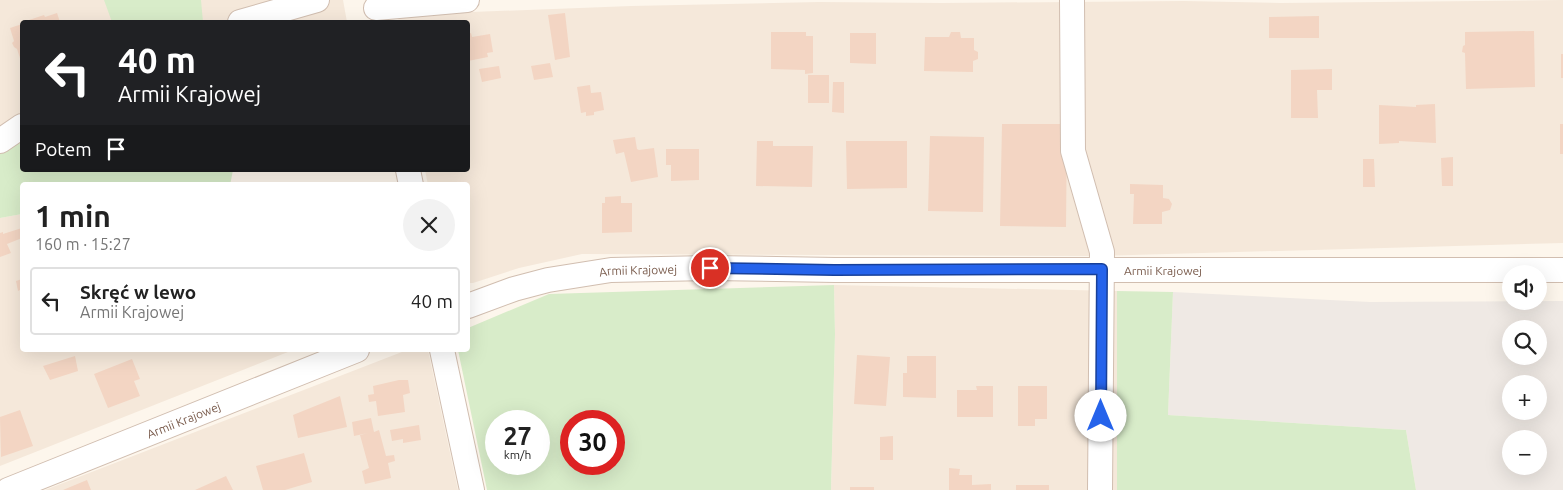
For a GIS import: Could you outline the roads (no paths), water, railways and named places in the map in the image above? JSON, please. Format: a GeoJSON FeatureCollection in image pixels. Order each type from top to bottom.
{"type":"FeatureCollection","features":[{"type":"Feature","properties":{"kind":"street"},"geometry":{"type":"LineString","coordinates":[[247,20],[317,0]]}},
{"type":"Feature","properties":{"kind":"street"},"geometry":{"type":"LineString","coordinates":[[376,10],[467,0]]}},
{"type":"Feature","properties":{"kind":"street"},"geometry":{"type":"LineString","coordinates":[[1072,0],[1073,151],[1102,252],[1100,490]]}},
{"type":"Feature","properties":{"kind":"street"},"geometry":{"type":"LineString","coordinates":[[0,141],[20,127]]}},
{"type":"Feature","properties":{"kind":"street","name":"Armii Krajowej"},"geometry":{"type":"LineString","coordinates":[[470,305],[514,289],[548,280],[611,270],[700,268],[834,270],[1563,270]]}},
{"type":"Feature","properties":{"kind":"street","name":"Armii Krajowej"},"geometry":{"type":"LineString","coordinates":[[12,489],[352,352]]}},
{"type":"Feature","properties":{"kind":"street"},"geometry":{"type":"LineString","coordinates":[[442,352],[472,490]]}}]}
